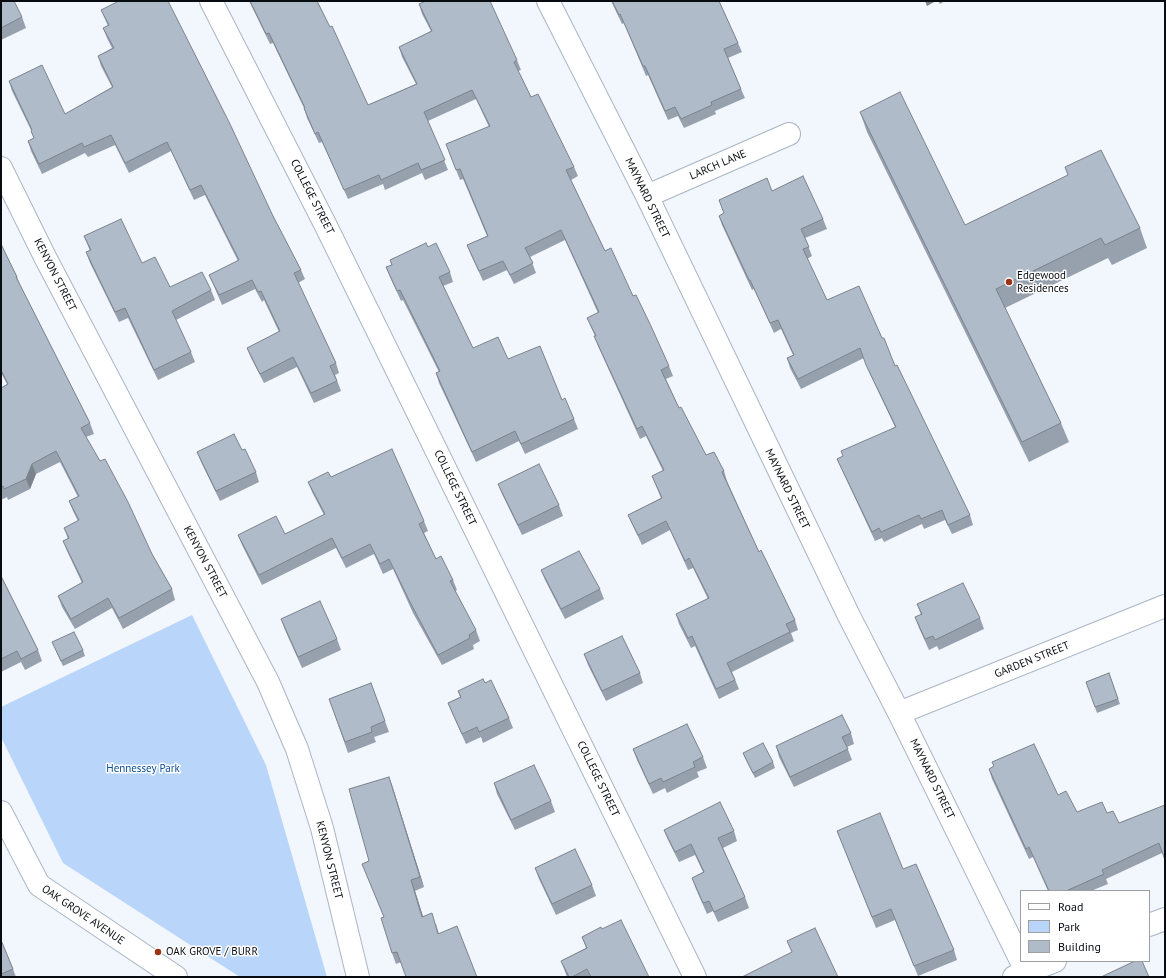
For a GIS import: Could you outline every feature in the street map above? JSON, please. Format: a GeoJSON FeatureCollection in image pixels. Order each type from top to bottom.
{"type":"FeatureCollection","features":[{"type":"Feature","properties":{"kind":"street","name":"COLLEGE STREET"},"geometry":{"type":"LineString","coordinates":[[211,1],[326,226],[695,977]]}},
{"type":"Feature","properties":{"kind":"street","name":"MAYNARD STREET"},"geometry":{"type":"LineString","coordinates":[[548,1],[646,196],[849,616],[900,713],[1023,975]]}},
{"type":"Feature","properties":{"kind":"street","name":"LARCH LANE"},"geometry":{"type":"LineString","coordinates":[[646,196],[788,134]]}},
{"type":"Feature","properties":{"kind":"street","name":"KENYON STREET"},"geometry":{"type":"LineString","coordinates":[[1,168],[45,257],[268,682],[286,722],[297,749],[322,828],[358,977]]}},
{"type":"Feature","properties":{"kind":"street","name":"GARDEN STREET"},"geometry":{"type":"LineString","coordinates":[[900,713],[1165,606]]}},
{"type":"Feature","properties":{"kind":"street","name":"OAK GROVE AVENUE"},"geometry":{"type":"LineString","coordinates":[[1,812],[39,885],[176,977]]}},
{"type":"Feature","properties":{"kind":"street"},"geometry":{"type":"LineString","coordinates":[[1023,975],[1053,962]]}},
{"type":"Feature","properties":{"kind":"green space","name":"Hennessey Park"},"geometry":{"type":"Polygon","coordinates":[[[192,615],[266,765],[327,977],[240,977],[63,863],[1,737],[1,707],[192,615]]]}},
{"type":"Feature","properties":{"kind":"building"},"geometry":{"type":"Polygon","coordinates":[[[1,1],[14,1],[22,17],[1,28],[1,1]]]}},
{"type":"Feature","properties":{"kind":"building"},"geometry":{"type":"Polygon","coordinates":[[[119,1],[168,1],[301,270],[294,273],[336,363],[330,366],[337,381],[311,393],[293,357],[260,374],[247,348],[280,331],[261,291],[258,292],[252,280],[219,295],[209,275],[239,260],[201,185],[190,190],[167,142],[125,163],[111,135],[84,147],[82,143],[39,164],[28,141],[34,138],[31,131],[32,130],[9,81],[42,65],[65,114],[113,87],[98,56],[114,48],[103,28],[109,25],[101,10],[119,1]]]}},
{"type":"Feature","properties":{"kind":"building"},"geometry":{"type":"Polygon","coordinates":[[[250,1],[317,1],[330,27],[332,26],[368,105],[417,84],[399,47],[432,31],[419,4],[426,1],[490,1],[517,60],[514,62],[531,97],[538,94],[574,167],[566,170],[605,251],[611,248],[633,296],[636,295],[651,326],[669,366],[661,370],[679,408],[681,407],[706,455],[714,452],[724,471],[722,472],[759,552],[761,550],[795,620],[786,624],[790,632],[727,663],[735,680],[716,689],[692,636],[688,638],[676,614],[709,598],[689,558],[685,561],[666,521],[638,535],[628,515],[662,498],[652,476],[664,470],[642,426],[637,429],[594,336],[596,336],[587,318],[599,312],[561,230],[525,248],[533,263],[510,275],[503,261],[479,271],[467,245],[488,236],[460,169],[456,170],[446,144],[490,126],[472,90],[424,112],[445,160],[421,170],[418,163],[381,180],[379,175],[344,190],[318,132],[315,134],[305,108],[269,33],[266,34],[250,1]]]}},
{"type":"Feature","properties":{"kind":"building"},"geometry":{"type":"Polygon","coordinates":[[[612,1],[719,1],[738,43],[724,49],[741,89],[711,102],[712,105],[681,119],[675,107],[665,111],[620,14],[619,15],[612,1]]]}},
{"type":"Feature","properties":{"kind":"building","name":"Edgewood Residences"},"geometry":{"type":"Polygon","coordinates":[[[900,92],[965,225],[1068,175],[1065,167],[1101,150],[1140,228],[1105,245],[1101,238],[996,289],[1061,423],[1022,442],[860,112],[900,92]]]}},
{"type":"Feature","properties":{"kind":"building"},"geometry":{"type":"Polygon","coordinates":[[[803,176],[823,219],[801,229],[809,247],[803,249],[827,300],[859,286],[882,338],[884,338],[895,366],[897,365],[970,515],[948,525],[942,510],[921,519],[919,515],[881,532],[879,528],[872,532],[837,459],[843,456],[841,451],[896,427],[866,365],[860,348],[798,379],[787,358],[794,355],[778,320],[770,323],[719,216],[724,213],[719,200],[767,178],[772,191],[803,176]]]}},
{"type":"Feature","properties":{"kind":"building"},"geometry":{"type":"Polygon","coordinates":[[[121,219],[142,263],[155,257],[170,287],[202,272],[211,290],[172,311],[191,352],[154,370],[125,308],[115,312],[86,252],[91,250],[84,236],[121,219]]]}},
{"type":"Feature","properties":{"kind":"building"},"geometry":{"type":"Polygon","coordinates":[[[426,243],[428,247],[436,243],[450,272],[439,277],[473,348],[498,337],[508,359],[540,346],[562,400],[565,398],[574,419],[521,444],[515,431],[472,452],[436,373],[440,371],[400,290],[397,291],[386,267],[392,265],[390,260],[426,243]]]}},
{"type":"Feature","properties":{"kind":"building"},"geometry":{"type":"Polygon","coordinates":[[[1,244],[16,277],[90,423],[81,428],[100,461],[105,459],[128,502],[152,554],[172,589],[119,618],[108,598],[71,619],[58,596],[83,582],[63,541],[69,538],[64,528],[79,520],[69,501],[79,496],[56,451],[32,464],[26,479],[4,489],[3,486],[1,487],[1,388],[8,384],[1,370],[1,244]]]}},
{"type":"Feature","properties":{"kind":"building"},"geometry":{"type":"Polygon","coordinates":[[[234,434],[242,450],[245,449],[256,472],[216,491],[197,452],[234,434]]]}},
{"type":"Feature","properties":{"kind":"building"},"geometry":{"type":"Polygon","coordinates":[[[392,449],[424,521],[419,524],[436,559],[441,556],[453,580],[450,581],[476,630],[469,635],[470,638],[438,655],[389,559],[380,564],[370,544],[342,558],[332,538],[259,575],[238,535],[276,516],[285,534],[325,514],[308,482],[328,472],[331,477],[392,449]]]}},
{"type":"Feature","properties":{"kind":"building"},"geometry":{"type":"Polygon","coordinates":[[[539,464],[559,505],[518,525],[498,484],[539,464]]]}},
{"type":"Feature","properties":{"kind":"building"},"geometry":{"type":"Polygon","coordinates":[[[579,551],[600,589],[561,609],[541,570],[579,551]]]}},
{"type":"Feature","properties":{"kind":"building"},"geometry":{"type":"Polygon","coordinates":[[[1,576],[38,650],[21,659],[17,651],[1,659],[1,576]]]}},
{"type":"Feature","properties":{"kind":"building"},"geometry":{"type":"Polygon","coordinates":[[[963,583],[980,618],[935,640],[933,636],[925,639],[915,617],[922,614],[917,604],[963,583]]]}},
{"type":"Feature","properties":{"kind":"building"},"geometry":{"type":"Polygon","coordinates":[[[320,601],[337,639],[298,657],[281,619],[320,601]]]}},
{"type":"Feature","properties":{"kind":"building"},"geometry":{"type":"Polygon","coordinates":[[[74,632],[83,650],[61,661],[52,642],[74,632]]]}},
{"type":"Feature","properties":{"kind":"building"},"geometry":{"type":"Polygon","coordinates":[[[622,636],[640,673],[602,691],[584,654],[622,636]]]}},
{"type":"Feature","properties":{"kind":"building"},"geometry":{"type":"Polygon","coordinates":[[[1109,673],[1118,699],[1095,707],[1086,682],[1109,673]]]}},
{"type":"Feature","properties":{"kind":"building"},"geometry":{"type":"Polygon","coordinates":[[[483,679],[485,683],[491,680],[509,718],[479,732],[477,727],[462,734],[448,703],[461,697],[458,691],[483,679]]]}},
{"type":"Feature","properties":{"kind":"building"},"geometry":{"type":"Polygon","coordinates":[[[371,683],[385,721],[371,727],[372,732],[345,742],[329,699],[371,683]]]}},
{"type":"Feature","properties":{"kind":"building"},"geometry":{"type":"Polygon","coordinates":[[[842,715],[851,733],[842,737],[848,749],[790,777],[776,746],[842,715]]]}},
{"type":"Feature","properties":{"kind":"building"},"geometry":{"type":"Polygon","coordinates":[[[687,724],[703,757],[693,762],[695,767],[663,782],[661,778],[649,784],[633,749],[687,724]]]}},
{"type":"Feature","properties":{"kind":"building"},"geometry":{"type":"Polygon","coordinates":[[[763,743],[773,762],[753,773],[743,753],[763,743]]]}},
{"type":"Feature","properties":{"kind":"building"},"geometry":{"type":"Polygon","coordinates":[[[1034,744],[1058,795],[1066,791],[1077,812],[1102,802],[1107,813],[1113,811],[1119,823],[1165,805],[1165,860],[1159,843],[1102,870],[1104,874],[1068,890],[1049,890],[1029,847],[1026,849],[989,769],[994,766],[992,762],[1034,744]]]}},
{"type":"Feature","properties":{"kind":"building"},"geometry":{"type":"Polygon","coordinates":[[[534,765],[551,801],[511,820],[494,783],[534,765]]]}},
{"type":"Feature","properties":{"kind":"building"},"geometry":{"type":"Polygon","coordinates":[[[389,777],[420,877],[411,880],[422,917],[432,913],[438,934],[457,926],[477,977],[406,977],[397,952],[392,953],[381,918],[384,917],[362,864],[369,861],[349,789],[389,777]]]}},
{"type":"Feature","properties":{"kind":"building"},"geometry":{"type":"Polygon","coordinates":[[[720,802],[734,831],[718,838],[745,897],[714,912],[709,901],[703,903],[692,878],[704,872],[691,844],[675,852],[664,830],[720,802]]]}},
{"type":"Feature","properties":{"kind":"building"},"geometry":{"type":"Polygon","coordinates":[[[880,813],[903,869],[916,864],[954,950],[914,966],[891,909],[872,917],[837,831],[880,813]]]}},
{"type":"Feature","properties":{"kind":"building"},"geometry":{"type":"Polygon","coordinates":[[[575,849],[592,885],[552,904],[535,868],[575,849]]]}},
{"type":"Feature","properties":{"kind":"building"},"geometry":{"type":"Polygon","coordinates":[[[621,920],[649,977],[591,977],[587,969],[572,977],[569,977],[561,961],[587,948],[582,937],[601,927],[602,929],[621,920]]]}},
{"type":"Feature","properties":{"kind":"building"},"geometry":{"type":"Polygon","coordinates":[[[815,928],[838,977],[742,977],[792,952],[787,941],[815,928]]]}},
{"type":"Feature","properties":{"kind":"building"},"geometry":{"type":"Polygon","coordinates":[[[1,940],[13,969],[1,974],[1,940]]]}},
{"type":"Feature","properties":{"kind":"building"},"geometry":{"type":"Polygon","coordinates":[[[1133,962],[1142,962],[1149,977],[1101,977],[1133,962]]]}},
{"type":"Feature","properties":{"kind":"place","name":"Edgewood Residences"},"geometry":{"type":"Point","coordinates":[1009,282]}},
{"type":"Feature","properties":{"kind":"place","name":"OAK GROVE / BURR"},"geometry":{"type":"Point","coordinates":[158,952]}}]}
